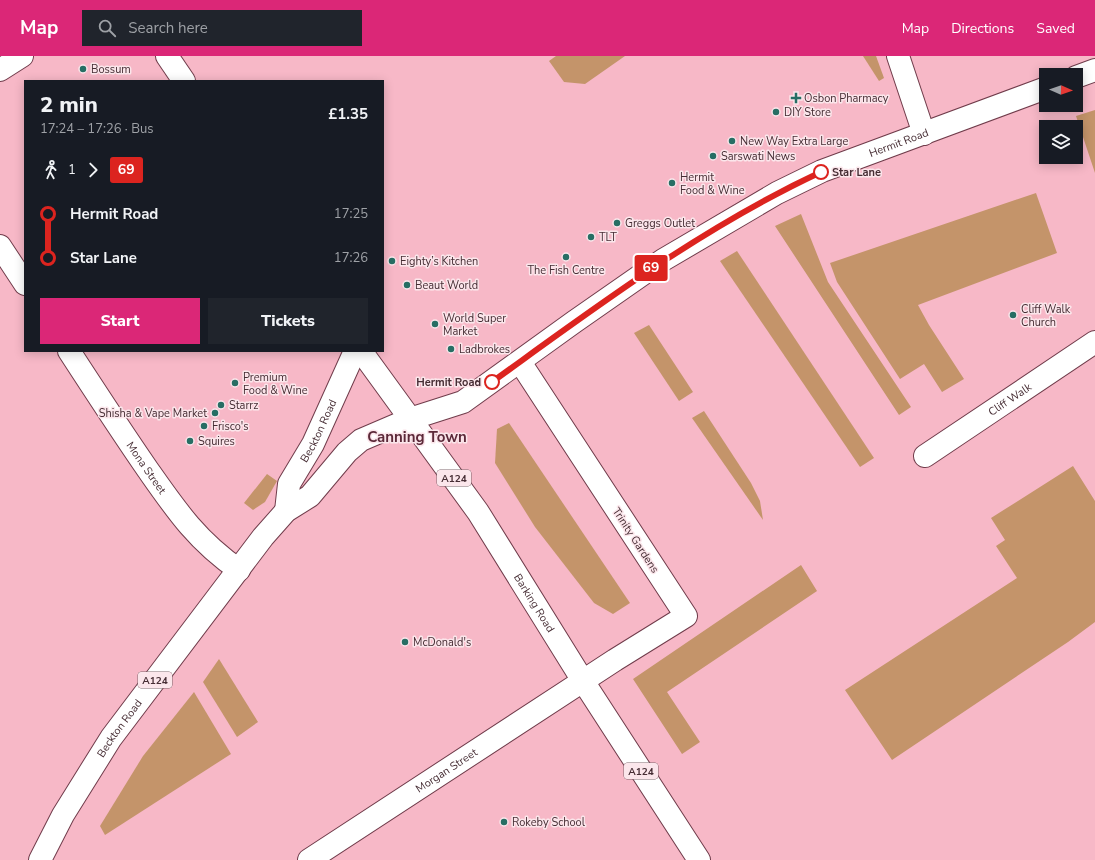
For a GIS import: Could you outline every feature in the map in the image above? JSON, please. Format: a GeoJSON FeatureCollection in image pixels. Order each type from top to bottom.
{"type":"FeatureCollection","features":[{"type":"Feature","properties":{"kind":"street"},"geometry":{"type":"LineString","coordinates":[[0,70],[22,56]]}},
{"type":"Feature","properties":{"kind":"street"},"geometry":{"type":"LineString","coordinates":[[167,56],[183,80]]}},
{"type":"Feature","properties":{"kind":"street"},"geometry":{"type":"LineString","coordinates":[[898,56],[924,134]]}},
{"type":"Feature","properties":{"kind":"street"},"geometry":{"type":"LineString","coordinates":[[1083,74],[1095,70]]}},
{"type":"Feature","properties":{"kind":"street","name":"Hermit Road"},"geometry":{"type":"LineString","coordinates":[[410,419],[463,402],[663,260],[777,193],[822,171],[1039,91]]}},
{"type":"Feature","properties":{"kind":"street"},"geometry":{"type":"LineString","coordinates":[[0,246],[24,282]]}},
{"type":"Feature","properties":{"kind":"street","name":"Cliff Walk"},"geometry":{"type":"LineString","coordinates":[[925,456],[1095,342]]}},
{"type":"Feature","properties":{"kind":"street","name":"Mona Street"},"geometry":{"type":"LineString","coordinates":[[70,352],[137,454],[189,527],[201,541],[239,570]]}},
{"type":"Feature","properties":{"kind":"street","name":"Beckton Road"},"geometry":{"type":"LineString","coordinates":[[286,511],[290,484],[313,444],[355,352]]}},
{"type":"Feature","properties":{"kind":"street","name":"Barking Road"},"geometry":{"type":"LineString","coordinates":[[362,352],[478,512],[583,681],[699,860]]}},
{"type":"Feature","properties":{"kind":"street","name":"Trinity Gardens"},"geometry":{"type":"LineString","coordinates":[[520,362],[686,616],[583,681]]}},
{"type":"Feature","properties":{"kind":"street","name":"Beckton Road"},"geometry":{"type":"LineString","coordinates":[[40,860],[63,815],[111,738],[239,570],[286,511],[310,496],[347,452],[361,440],[410,419]]}},
{"type":"Feature","properties":{"kind":"street","name":"Morgan Street"},"geometry":{"type":"LineString","coordinates":[[309,860],[583,681]]}},
{"type":"Feature","properties":{"kind":"shaded area"},"geometry":{"type":"Polygon","coordinates":[[[556,56],[625,56],[585,84],[564,82],[549,61],[556,56]]]}},
{"type":"Feature","properties":{"kind":"shaded area"},"geometry":{"type":"Polygon","coordinates":[[[863,56],[876,56],[884,78],[879,81],[863,56]]]}},
{"type":"Feature","properties":{"kind":"shaded area"},"geometry":{"type":"Polygon","coordinates":[[[1095,110],[1095,173],[1083,137],[1083,120],[1077,120],[1076,116],[1095,110]]]}},
{"type":"Feature","properties":{"kind":"shaded area"},"geometry":{"type":"Polygon","coordinates":[[[1036,193],[1057,253],[918,305],[929,325],[964,379],[942,392],[924,364],[900,379],[837,282],[830,263],[1036,193]]]}},
{"type":"Feature","properties":{"kind":"shaded area"},"geometry":{"type":"Polygon","coordinates":[[[801,214],[828,282],[911,407],[899,415],[775,226],[801,214]]]}},
{"type":"Feature","properties":{"kind":"shaded area"},"geometry":{"type":"Polygon","coordinates":[[[737,251],[874,458],[860,467],[720,261],[737,251]]]}},
{"type":"Feature","properties":{"kind":"shaded area"},"geometry":{"type":"Polygon","coordinates":[[[649,325],[693,392],[679,401],[634,333],[649,325]]]}},
{"type":"Feature","properties":{"kind":"shaded area"},"geometry":{"type":"Polygon","coordinates":[[[704,411],[751,483],[760,501],[763,520],[692,418],[704,411]]]}},
{"type":"Feature","properties":{"kind":"shaded area"},"geometry":{"type":"Polygon","coordinates":[[[509,423],[630,603],[613,614],[594,603],[535,527],[495,463],[497,429],[509,423]]]}},
{"type":"Feature","properties":{"kind":"shaded area"},"geometry":{"type":"Polygon","coordinates":[[[1073,466],[1095,501],[1095,622],[1068,642],[892,760],[845,690],[1017,578],[996,546],[1005,540],[991,518],[1073,466]]]}},
{"type":"Feature","properties":{"kind":"shaded area"},"geometry":{"type":"Polygon","coordinates":[[[267,474],[277,481],[265,502],[253,510],[244,503],[267,474]]]}},
{"type":"Feature","properties":{"kind":"shaded area"},"geometry":{"type":"Polygon","coordinates":[[[801,565],[817,591],[667,692],[700,742],[682,754],[633,679],[801,565]]]}},
{"type":"Feature","properties":{"kind":"shaded area"},"geometry":{"type":"Polygon","coordinates":[[[219,659],[258,722],[237,737],[203,682],[219,659]]]}},
{"type":"Feature","properties":{"kind":"shaded area"},"geometry":{"type":"Polygon","coordinates":[[[194,692],[231,754],[105,835],[100,826],[143,756],[194,692]]]}},
{"type":"Feature","properties":{"kind":"bus line","name":"69"},"geometry":{"type":"LineString","coordinates":[[492,382],[574,322],[663,260],[777,193],[821,172]]}},
{"type":"Feature","properties":{"kind":"place","name":"Bossum"},"geometry":{"type":"Point","coordinates":[83,69]}},
{"type":"Feature","properties":{"kind":"place","name":"Osbon Pharmacy"},"geometry":{"type":"Point","coordinates":[796,98]}},
{"type":"Feature","properties":{"kind":"place","name":"DIY Store"},"geometry":{"type":"Point","coordinates":[776,112]}},
{"type":"Feature","properties":{"kind":"place","name":"New Way Extra Large"},"geometry":{"type":"Point","coordinates":[732,141]}},
{"type":"Feature","properties":{"kind":"place","name":"Sarswati News"},"geometry":{"type":"Point","coordinates":[713,156]}},
{"type":"Feature","properties":{"kind":"place","name":"Star Lane"},"geometry":{"type":"Point","coordinates":[821,172]}},
{"type":"Feature","properties":{"kind":"place","name":"Hermit Food & Wine"},"geometry":{"type":"Point","coordinates":[672,183]}},
{"type":"Feature","properties":{"kind":"place","name":"Greggs Outlet"},"geometry":{"type":"Point","coordinates":[617,223]}},
{"type":"Feature","properties":{"kind":"place","name":"TLT"},"geometry":{"type":"Point","coordinates":[591,237]}},
{"type":"Feature","properties":{"kind":"place","name":"The Fish Centre"},"geometry":{"type":"Point","coordinates":[566,257]}},
{"type":"Feature","properties":{"kind":"place","name":"Eighty’s Kitchen"},"geometry":{"type":"Point","coordinates":[392,261]}},
{"type":"Feature","properties":{"kind":"place","name":"Beaut World"},"geometry":{"type":"Point","coordinates":[407,285]}},
{"type":"Feature","properties":{"kind":"place","name":"Cliff Walk Church"},"geometry":{"type":"Point","coordinates":[1013,315]}},
{"type":"Feature","properties":{"kind":"place","name":"World Super Market"},"geometry":{"type":"Point","coordinates":[435,324]}},
{"type":"Feature","properties":{"kind":"place","name":"Ladbrokes"},"geometry":{"type":"Point","coordinates":[451,349]}},
{"type":"Feature","properties":{"kind":"place","name":"Hermit Road"},"geometry":{"type":"Point","coordinates":[492,382]}},
{"type":"Feature","properties":{"kind":"place","name":"Premium Food & Wine"},"geometry":{"type":"Point","coordinates":[235,383]}},
{"type":"Feature","properties":{"kind":"place","name":"Starrz"},"geometry":{"type":"Point","coordinates":[221,405]}},
{"type":"Feature","properties":{"kind":"place","name":"Shisha & Vape Market"},"geometry":{"type":"Point","coordinates":[215,413]}},
{"type":"Feature","properties":{"kind":"place","name":"Frisco's"},"geometry":{"type":"Point","coordinates":[204,426]}},
{"type":"Feature","properties":{"kind":"place","name":"Squires"},"geometry":{"type":"Point","coordinates":[190,441]}},
{"type":"Feature","properties":{"kind":"place","name":"McDonald's"},"geometry":{"type":"Point","coordinates":[405,642]}},
{"type":"Feature","properties":{"kind":"place","name":"Rokeby School"},"geometry":{"type":"Point","coordinates":[504,822]}},
{"type":"Feature","properties":{"kind":"district","name":"Canning Town"},"geometry":{"type":"Point","coordinates":[417,437]}}]}
